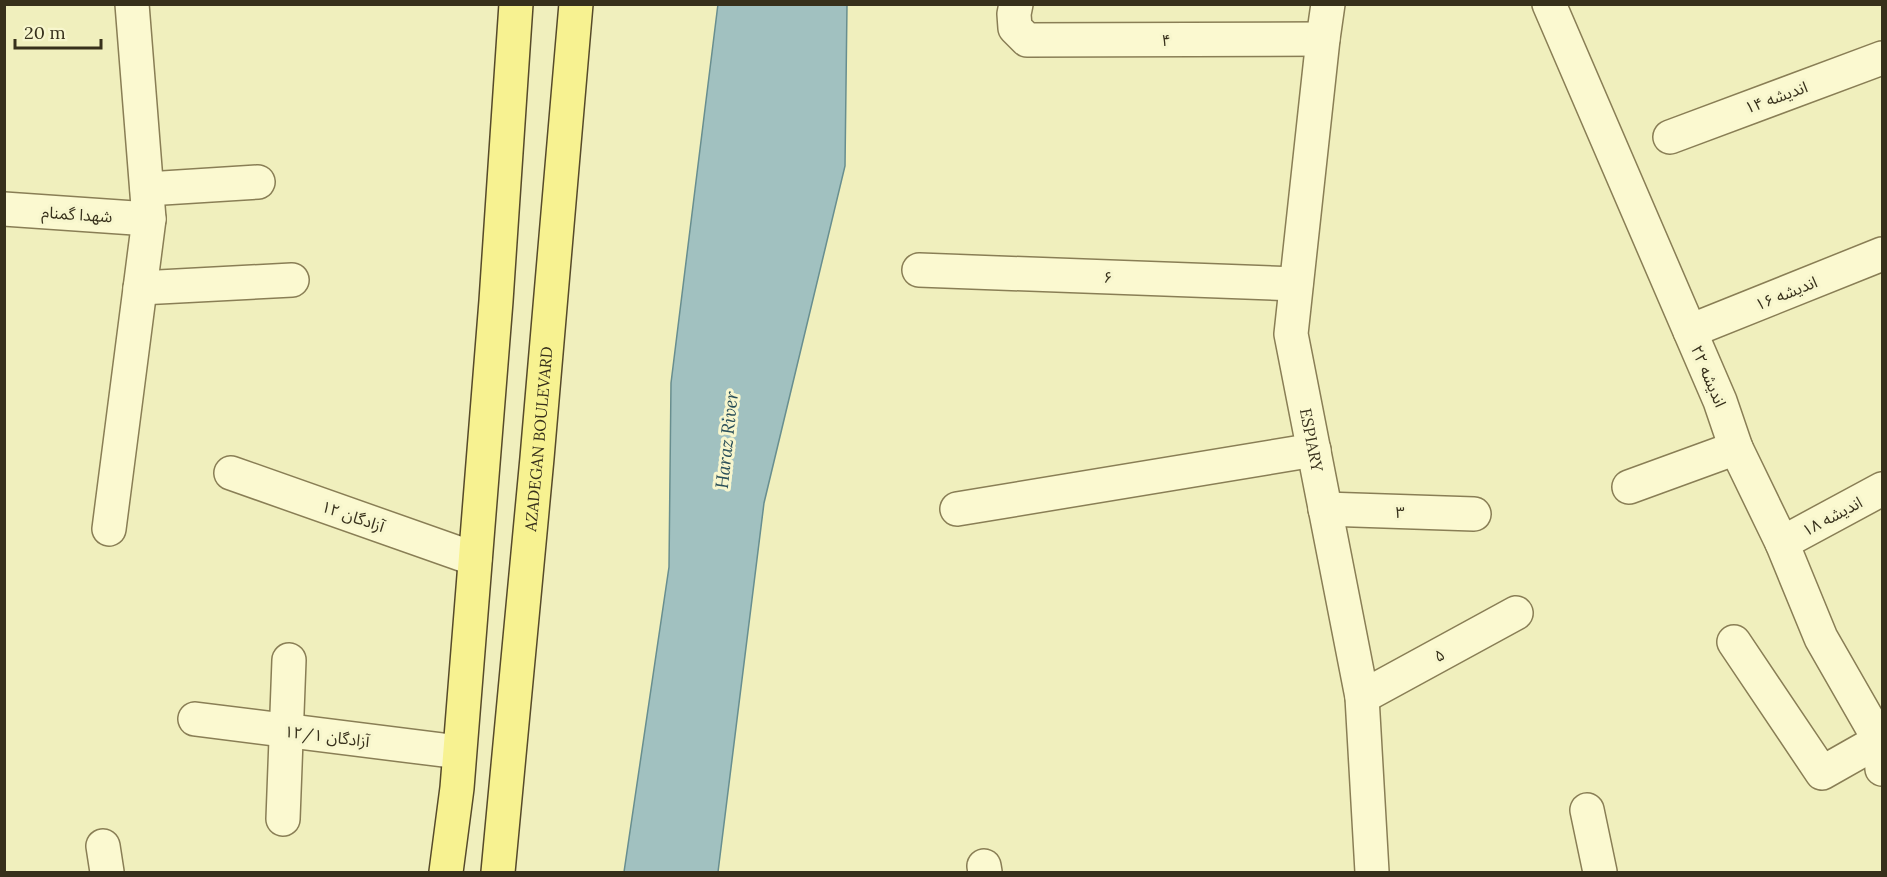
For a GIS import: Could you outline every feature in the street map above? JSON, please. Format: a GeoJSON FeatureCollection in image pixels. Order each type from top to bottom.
{"type":"FeatureCollection","features":[{"type":"Feature","properties":{"kind":"main road"},"geometry":{"type":"LineString","coordinates":[[446,873],[459,752],[497,289],[516,4]]}},
{"type":"Feature","properties":{"kind":"main road","name":"AZADEGAN BOULEVARD"},"geometry":{"type":"LineString","coordinates":[[498,873],[536,470],[576,4]]}},
{"type":"Feature","properties":{"kind":"street"},"geometry":{"type":"LineString","coordinates":[[109,529],[140,288],[148,204],[132,4]]}},
{"type":"Feature","properties":{"kind":"street","name":"ESPIARY"},"geometry":{"type":"LineString","coordinates":[[1328,4],[1291,334],[1362,697],[1372,873]]}},
{"type":"Feature","properties":{"kind":"street","name":"اندیشه ۲۲"},"geometry":{"type":"LineString","coordinates":[[1549,4],[1720,401],[1736,448],[1782,543],[1821,638],[1882,750]]}},
{"type":"Feature","properties":{"kind":"street","name":"۴"},"geometry":{"type":"LineString","coordinates":[[1015,16],[1027,40],[1323,39]]}},
{"type":"Feature","properties":{"kind":"street","name":"اندیشه ۱۴"},"geometry":{"type":"LineString","coordinates":[[1670,137],[1882,58]]}},
{"type":"Feature","properties":{"kind":"street","name":"شهدا گمنام"},"geometry":{"type":"LineString","coordinates":[[4,209],[148,204],[258,182]]}},
{"type":"Feature","properties":{"kind":"street","name":"اندیشه ۱۶"},"geometry":{"type":"LineString","coordinates":[[1690,331],[1882,254]]}},
{"type":"Feature","properties":{"kind":"street","name":"۶"},"geometry":{"type":"LineString","coordinates":[[919,270],[1296,284]]}},
{"type":"Feature","properties":{"kind":"street"},"geometry":{"type":"LineString","coordinates":[[140,288],[292,280]]}},
{"type":"Feature","properties":{"kind":"street"},"geometry":{"type":"LineString","coordinates":[[1629,487],[1736,448]]}},
{"type":"Feature","properties":{"kind":"street"},"geometry":{"type":"LineString","coordinates":[[957,509],[1314,450]]}},
{"type":"Feature","properties":{"kind":"street","name":"آزادگان ۱۲"},"geometry":{"type":"LineString","coordinates":[[231,473],[475,559]]}},
{"type":"Feature","properties":{"kind":"street","name":"اندیشه ۱۸"},"geometry":{"type":"LineString","coordinates":[[1782,543],[1882,489]]}},
{"type":"Feature","properties":{"kind":"street","name":"۳"},"geometry":{"type":"LineString","coordinates":[[1325,509],[1474,514]]}},
{"type":"Feature","properties":{"kind":"street","name":"۵"},"geometry":{"type":"LineString","coordinates":[[1362,697],[1516,613]]}},
{"type":"Feature","properties":{"kind":"street"},"geometry":{"type":"LineString","coordinates":[[1734,642],[1822,773],[1882,750]]}},
{"type":"Feature","properties":{"kind":"street"},"geometry":{"type":"LineString","coordinates":[[284,819],[289,660]]}},
{"type":"Feature","properties":{"kind":"street","name":"آزادگان ۱۲/۱"},"geometry":{"type":"LineString","coordinates":[[195,719],[459,752]]}},
{"type":"Feature","properties":{"kind":"street"},"geometry":{"type":"LineString","coordinates":[[1587,810],[1600,873]]}},
{"type":"Feature","properties":{"kind":"water","name":"Haraz River"},"geometry":{"type":"Polygon","coordinates":[[[718,4],[847,5],[845,166],[764,503],[718,872],[624,872],[669,567],[671,383],[718,4]]]}}]}
